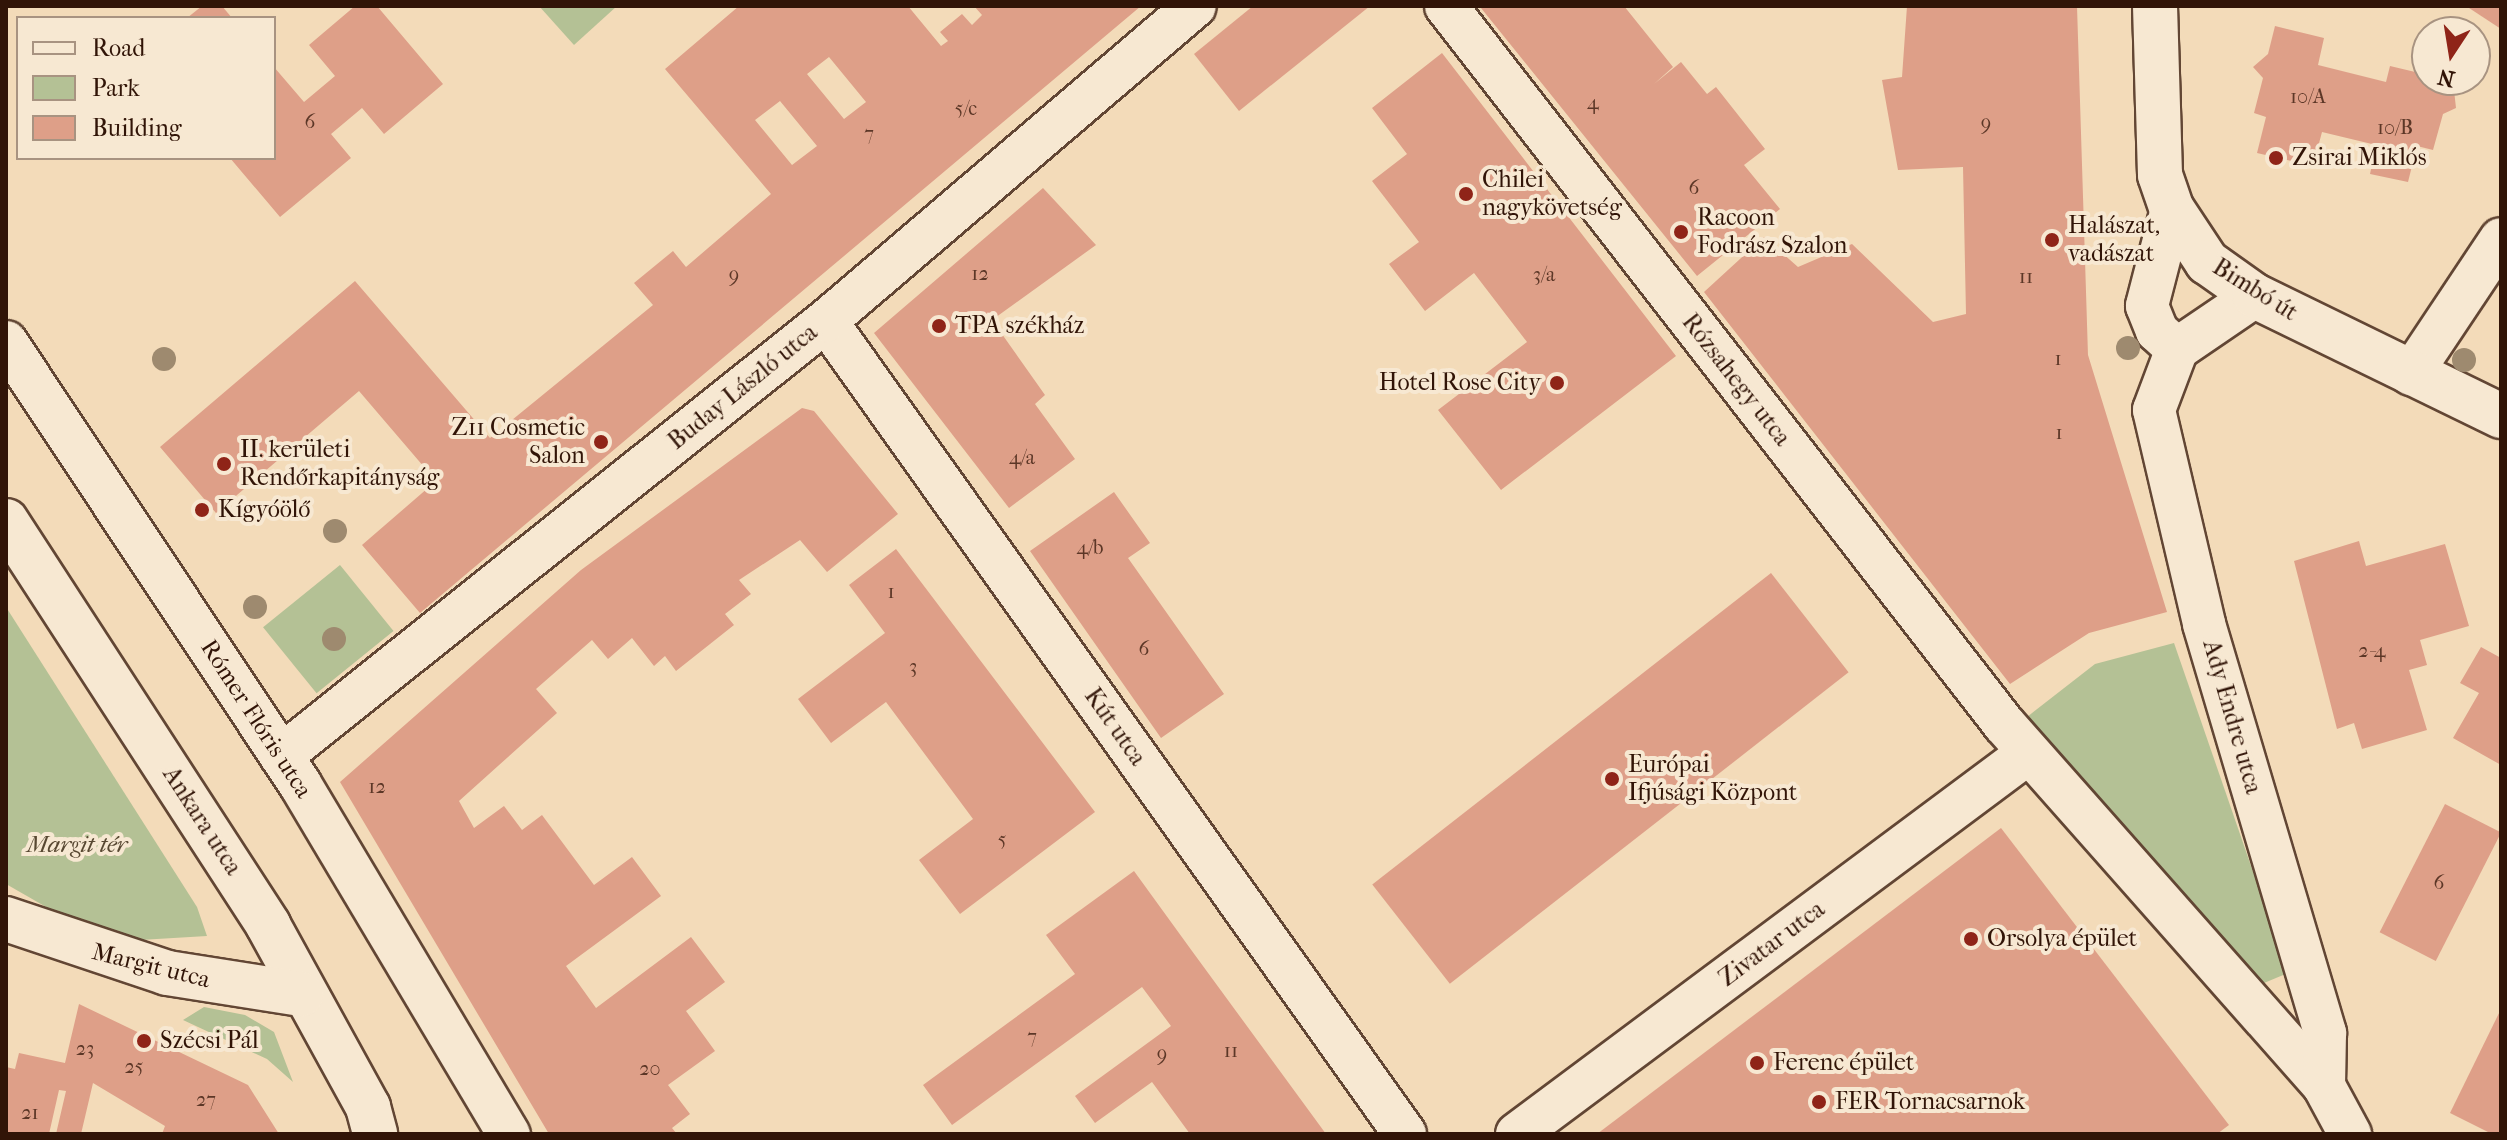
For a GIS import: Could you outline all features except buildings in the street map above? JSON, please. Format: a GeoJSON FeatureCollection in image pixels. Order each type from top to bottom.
{"type":"FeatureCollection","features":[{"type":"Feature","properties":{"kind":"street","name":"Buday László utca"},"geometry":{"type":"LineString","coordinates":[[281,756],[826,321],[1195,6]]}},
{"type":"Feature","properties":{"kind":"street","name":"Rózsahegy utca"},"geometry":{"type":"LineString","coordinates":[[1446,6],[2027,754]]}},
{"type":"Feature","properties":{"kind":"street","name":"Bimbó út"},"geometry":{"type":"LineString","coordinates":[[2155,6],[2160,175],[2172,209],[2207,262],[2255,296],[2501,416]]}},
{"type":"Feature","properties":{"kind":"street"},"geometry":{"type":"LineString","coordinates":[[2172,209],[2147,306],[2157,331],[2177,349],[2255,296]]}},
{"type":"Feature","properties":{"kind":"street"},"geometry":{"type":"LineString","coordinates":[[2411,374],[2501,239]]}},
{"type":"Feature","properties":{"kind":"street","name":"Kút utca"},"geometry":{"type":"LineString","coordinates":[[826,321],[1405,1134]]}},
{"type":"Feature","properties":{"kind":"street","name":"Rómer Flóris utca"},"geometry":{"type":"LineString","coordinates":[[6,342],[281,756],[498,1125]]}},
{"type":"Feature","properties":{"kind":"street","name":"Ady Endre utca"},"geometry":{"type":"LineString","coordinates":[[2177,349],[2154,410],[2204,624],[2325,1033],[2324,1086]]}},
{"type":"Feature","properties":{"kind":"street","name":"Ankara utca"},"geometry":{"type":"LineString","coordinates":[[6,521],[268,925],[301,994],[341,1054],[375,1134]]}},
{"type":"Feature","properties":{"kind":"street","name":"Ady Endre utca"},"geometry":{"type":"LineString","coordinates":[[2027,754],[2324,1086],[2350,1134]]}},
{"type":"Feature","properties":{"kind":"street","name":"Zivatar utca"},"geometry":{"type":"LineString","coordinates":[[1517,1134],[2027,754]]}},
{"type":"Feature","properties":{"kind":"street","name":"Margit utca"},"geometry":{"type":"LineString","coordinates":[[6,919],[167,973],[301,994]]}},
{"type":"Feature","properties":{"kind":"green space"},"geometry":{"type":"Polygon","coordinates":[[[539,6],[617,6],[574,45],[539,6]]]}},
{"type":"Feature","properties":{"kind":"green space"},"geometry":{"type":"Polygon","coordinates":[[[340,565],[393,631],[317,693],[263,627],[340,565]]]}},
{"type":"Feature","properties":{"kind":"green space","name":"Margit tér"},"geometry":{"type":"Polygon","coordinates":[[[6,607],[197,907],[207,936],[140,940],[81,927],[6,884],[6,607]]]}},
{"type":"Feature","properties":{"kind":"green space"},"geometry":{"type":"Polygon","coordinates":[[[2174,643],[2288,973],[2264,983],[2027,717],[2095,664],[2174,643]]]}},
{"type":"Feature","properties":{"kind":"green space"},"geometry":{"type":"Polygon","coordinates":[[[204,1007],[245,1015],[274,1032],[293,1082],[267,1059],[183,1020],[204,1007]]]}},
{"type":"Feature","properties":{"kind":"place","name":"Zsirai Miklós"},"geometry":{"type":"Point","coordinates":[2276,158]}},
{"type":"Feature","properties":{"kind":"place","name":"Chilei nagykövetség"},"geometry":{"type":"Point","coordinates":[1466,194]}},
{"type":"Feature","properties":{"kind":"place","name":"Racoon Fodrász Szalon"},"geometry":{"type":"Point","coordinates":[1681,232]}},
{"type":"Feature","properties":{"kind":"place","name":"Halászat, vadászat"},"geometry":{"type":"Point","coordinates":[2052,240]}},
{"type":"Feature","properties":{"kind":"place","name":"TPA székház"},"geometry":{"type":"Point","coordinates":[939,326]}},
{"type":"Feature","properties":{"kind":"place","name":"Hotel Rose City"},"geometry":{"type":"Point","coordinates":[1557,383]}},
{"type":"Feature","properties":{"kind":"place","name":"Z11 Cosmetic Salon"},"geometry":{"type":"Point","coordinates":[601,442]}},
{"type":"Feature","properties":{"kind":"place","name":"II. kerületi Rendőrkapitányság"},"geometry":{"type":"Point","coordinates":[224,464]}},
{"type":"Feature","properties":{"kind":"place","name":"Kígyóölő"},"geometry":{"type":"Point","coordinates":[202,510]}},
{"type":"Feature","properties":{"kind":"place","name":"Európai Ifjúsági Központ"},"geometry":{"type":"Point","coordinates":[1612,779]}},
{"type":"Feature","properties":{"kind":"place","name":"Orsolya épület"},"geometry":{"type":"Point","coordinates":[1971,939]}},
{"type":"Feature","properties":{"kind":"place","name":"Szécsi Pál"},"geometry":{"type":"Point","coordinates":[144,1041]}},
{"type":"Feature","properties":{"kind":"place","name":"Ferenc épület"},"geometry":{"type":"Point","coordinates":[1757,1063]}},
{"type":"Feature","properties":{"kind":"place","name":"FER Tornacsarnok"},"geometry":{"type":"Point","coordinates":[1819,1102]}}]}
